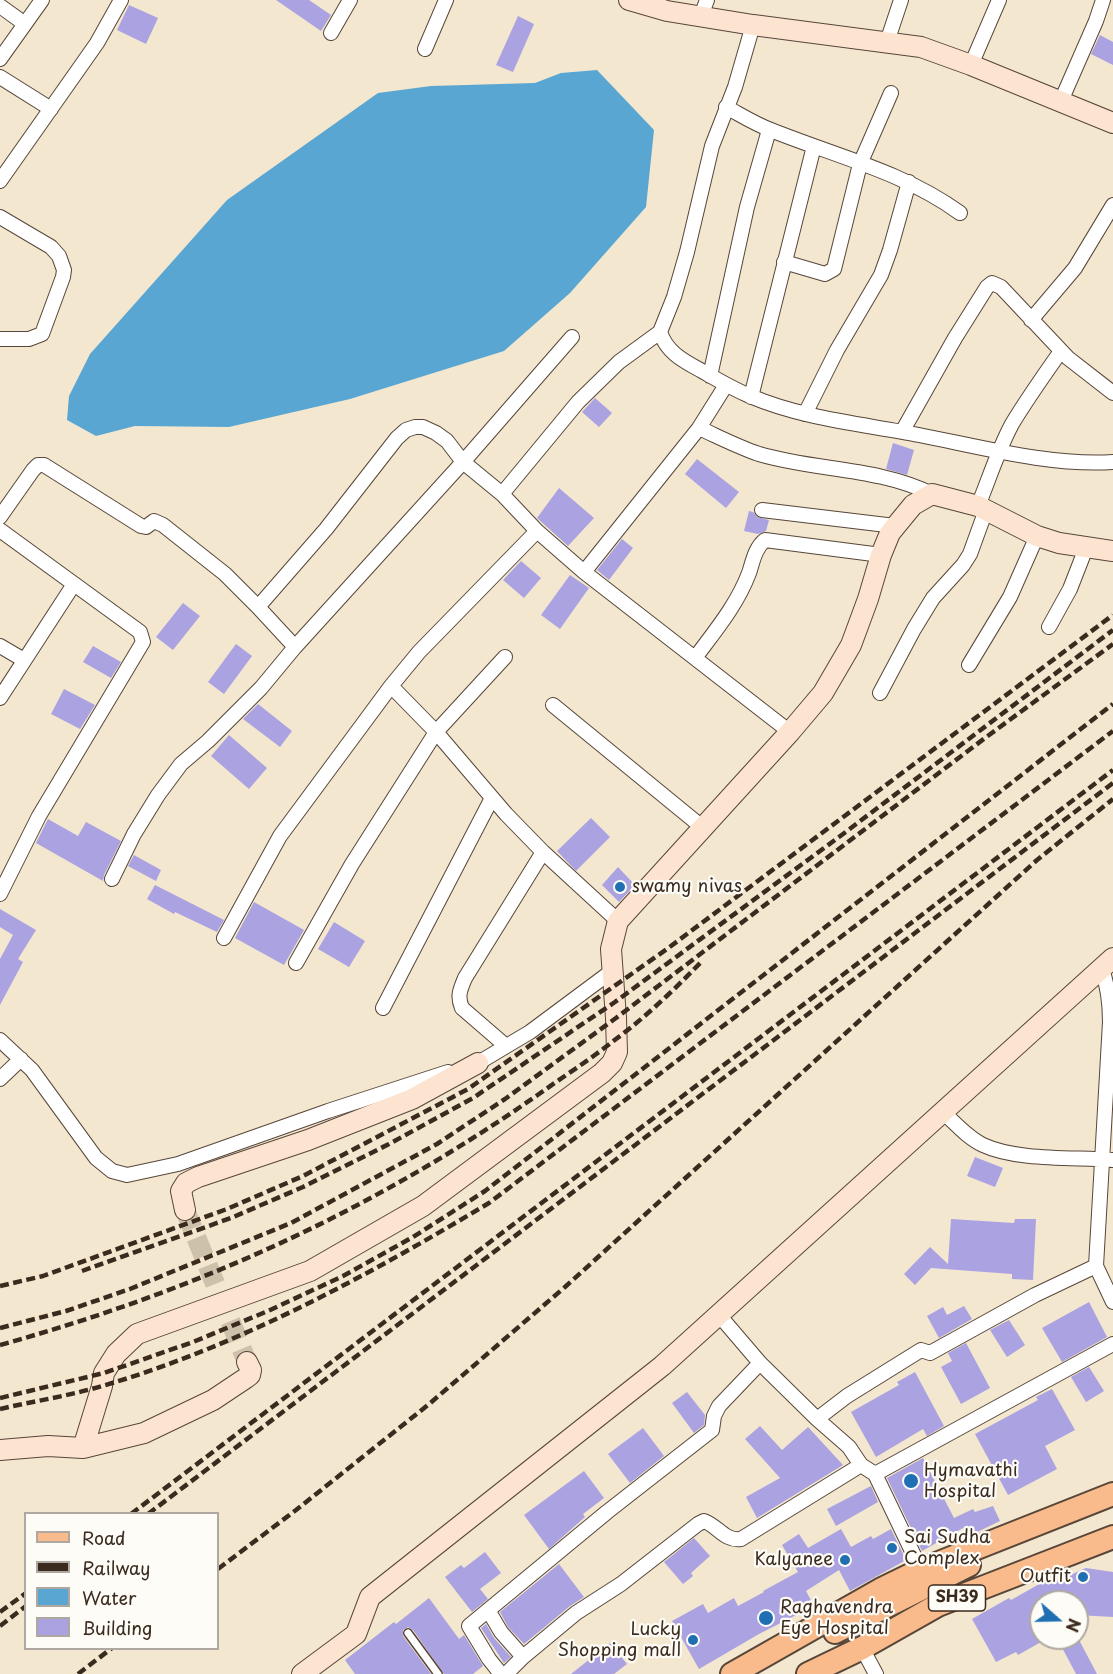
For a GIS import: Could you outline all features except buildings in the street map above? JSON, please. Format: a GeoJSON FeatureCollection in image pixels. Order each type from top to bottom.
{"type":"FeatureCollection","features":[{"type":"Feature","properties":{"kind":"main road","name":"SH39"},"geometry":{"type":"LineString","coordinates":[[732,1674],[880,1590],[921,1570],[1113,1494]]}},
{"type":"Feature","properties":{"kind":"main road"},"geometry":{"type":"LineString","coordinates":[[760,1674],[824,1638],[1009,1545],[1113,1511]]}},
{"type":"Feature","properties":{"kind":"main road","name":"SH39"},"geometry":{"type":"LineString","coordinates":[[808,1674],[862,1648],[938,1605],[1113,1537]]}},
{"type":"Feature","properties":{"kind":"street"},"geometry":{"type":"LineString","coordinates":[[0,58],[42,0]]}},
{"type":"Feature","properties":{"kind":"street"},"geometry":{"type":"LineString","coordinates":[[0,181],[97,43],[121,0]]}},
{"type":"Feature","properties":{"kind":"street"},"geometry":{"type":"LineString","coordinates":[[331,33],[350,0]]}},
{"type":"Feature","properties":{"kind":"street"},"geometry":{"type":"LineString","coordinates":[[425,49],[446,0]]}},
{"type":"Feature","properties":{"kind":"street"},"geometry":{"type":"LineString","coordinates":[[629,0],[667,11],[704,8],[753,25],[921,47],[971,64],[1113,123]]}},
{"type":"Feature","properties":{"kind":"street"},"geometry":{"type":"LineString","coordinates":[[887,42],[901,0]]}},
{"type":"Feature","properties":{"kind":"street"},"geometry":{"type":"LineString","coordinates":[[971,64],[999,0]]}},
{"type":"Feature","properties":{"kind":"street"},"geometry":{"type":"LineString","coordinates":[[1061,101],[1103,0]]}},
{"type":"Feature","properties":{"kind":"street"},"geometry":{"type":"LineString","coordinates":[[0,6],[25,24]]}},
{"type":"Feature","properties":{"kind":"street"},"geometry":{"type":"LineString","coordinates":[[502,494],[578,402],[619,362],[660,332],[674,297],[687,252],[712,146],[735,87],[753,25]]}},
{"type":"Feature","properties":{"kind":"street"},"geometry":{"type":"LineString","coordinates":[[0,77],[51,109]]}},
{"type":"Feature","properties":{"kind":"street"},"geometry":{"type":"LineString","coordinates":[[784,262],[825,274],[834,269],[860,164],[891,93]]}},
{"type":"Feature","properties":{"kind":"street"},"geometry":{"type":"LineString","coordinates":[[726,107],[769,129],[909,183],[942,200],[960,213]]}},
{"type":"Feature","properties":{"kind":"street"},"geometry":{"type":"LineString","coordinates":[[711,376],[747,207],[769,129]]}},
{"type":"Feature","properties":{"kind":"street"},"geometry":{"type":"LineString","coordinates":[[751,397],[814,146]]}},
{"type":"Feature","properties":{"kind":"street"},"geometry":{"type":"LineString","coordinates":[[805,414],[837,350],[881,275],[909,183]]}},
{"type":"Feature","properties":{"kind":"street"},"geometry":{"type":"LineString","coordinates":[[1031,320],[1075,268],[1113,205]]}},
{"type":"Feature","properties":{"kind":"street"},"geometry":{"type":"LineString","coordinates":[[0,217],[51,247],[59,256],[63,270],[42,334],[29,339],[0,339]]}},
{"type":"Feature","properties":{"kind":"street"},"geometry":{"type":"LineString","coordinates":[[902,432],[955,338],[989,284],[1001,287],[1061,351],[1113,393]]}},
{"type":"Feature","properties":{"kind":"street"},"geometry":{"type":"LineString","coordinates":[[660,332],[664,344],[677,357],[726,385],[751,397],[805,414],[999,451],[1079,462],[1113,462]]}},
{"type":"Feature","properties":{"kind":"street"},"geometry":{"type":"LineString","coordinates":[[112,879],[134,834],[158,795],[181,764],[242,709],[572,337]]}},
{"type":"Feature","properties":{"kind":"street"},"geometry":{"type":"LineString","coordinates":[[880,693],[933,598],[970,555],[999,451],[1011,426],[1061,351]]}},
{"type":"Feature","properties":{"kind":"street"},"geometry":{"type":"LineString","coordinates":[[584,572],[699,428],[726,385]]}},
{"type":"Feature","properties":{"kind":"street"},"geometry":{"type":"LineString","coordinates":[[258,607],[326,529],[397,438],[406,430],[423,427],[447,441],[463,462],[502,494],[537,531],[584,572],[790,732]]}},
{"type":"Feature","properties":{"kind":"street"},"geometry":{"type":"LineString","coordinates":[[699,428],[758,453],[877,474],[912,484],[932,494],[982,508],[1037,536],[1059,543],[1113,551]]}},
{"type":"Feature","properties":{"kind":"street"},"geometry":{"type":"LineString","coordinates":[[0,517],[33,470],[39,465],[44,465],[141,526],[146,527],[154,521],[163,525],[225,574],[295,647]]}},
{"type":"Feature","properties":{"kind":"street"},"geometry":{"type":"LineString","coordinates":[[83,1448],[104,1373],[116,1354],[137,1334],[310,1271],[423,1206],[612,1064],[617,1052],[611,949],[618,921],[823,693],[841,665],[850,645],[868,599],[881,555],[895,525],[913,505],[932,494]]}},
{"type":"Feature","properties":{"kind":"street"},"geometry":{"type":"LineString","coordinates":[[762,510],[895,525]]}},
{"type":"Feature","properties":{"kind":"street"},"geometry":{"type":"LineString","coordinates":[[0,530],[140,632],[143,642],[39,816],[0,894]]}},
{"type":"Feature","properties":{"kind":"street"},"geometry":{"type":"LineString","coordinates":[[224,938],[280,836],[391,686],[419,652],[537,531]]}},
{"type":"Feature","properties":{"kind":"street"},"geometry":{"type":"LineString","coordinates":[[969,665],[1010,597],[1037,536]]}},
{"type":"Feature","properties":{"kind":"street"},"geometry":{"type":"LineString","coordinates":[[695,658],[736,601],[744,586],[759,544],[765,540],[881,555]]}},
{"type":"Feature","properties":{"kind":"street"},"geometry":{"type":"LineString","coordinates":[[1049,627],[1070,589],[1086,548]]}},
{"type":"Feature","properties":{"kind":"street"},"geometry":{"type":"LineString","coordinates":[[0,698],[74,584]]}},
{"type":"Feature","properties":{"kind":"street"},"geometry":{"type":"LineString","coordinates":[[0,646],[24,660]]}},
{"type":"Feature","properties":{"kind":"street"},"geometry":{"type":"LineString","coordinates":[[296,963],[352,864],[436,732],[505,657]]}},
{"type":"Feature","properties":{"kind":"street"},"geometry":{"type":"LineString","coordinates":[[391,686],[436,732],[492,798],[543,852],[618,921]]}},
{"type":"Feature","properties":{"kind":"street"},"geometry":{"type":"LineString","coordinates":[[553,705],[702,827]]}},
{"type":"Feature","properties":{"kind":"street"},"geometry":{"type":"LineString","coordinates":[[383,1008],[492,798]]}},
{"type":"Feature","properties":{"kind":"street"},"geometry":{"type":"LineString","coordinates":[[506,1046],[462,1008],[458,999],[459,992],[465,978],[543,852]]}},
{"type":"Feature","properties":{"kind":"street"},"geometry":{"type":"LineString","coordinates":[[302,1674],[356,1634],[370,1598],[654,1372],[1107,964]]}},
{"type":"Feature","properties":{"kind":"street"},"geometry":{"type":"LineString","coordinates":[[1107,964],[1110,1002],[1107,1159],[1096,1266],[1112,1296]]}},
{"type":"Feature","properties":{"kind":"street"},"geometry":{"type":"LineString","coordinates":[[185,1210],[182,1191],[186,1183],[412,1100],[531,1032],[612,971]]}},
{"type":"Feature","properties":{"kind":"street"},"geometry":{"type":"LineString","coordinates":[[0,1040],[32,1070],[96,1158],[112,1172],[127,1175],[178,1164],[328,1111],[478,1063]]}},
{"type":"Feature","properties":{"kind":"street"},"geometry":{"type":"LineString","coordinates":[[0,1080],[21,1059]]}},
{"type":"Feature","properties":{"kind":"street"},"geometry":{"type":"LineString","coordinates":[[943,1113],[969,1136],[984,1145],[1004,1152],[1107,1159]]}},
{"type":"Feature","properties":{"kind":"street"},"geometry":{"type":"LineString","coordinates":[[817,1419],[847,1396],[921,1350],[930,1353],[1035,1295],[1096,1266]]}},
{"type":"Feature","properties":{"kind":"street"},"geometry":{"type":"LineString","coordinates":[[719,1315],[760,1363],[849,1447],[861,1465],[875,1474],[921,1570]]}},
{"type":"Feature","properties":{"kind":"street"},"geometry":{"type":"LineString","coordinates":[[875,1474],[1113,1344]]}},
{"type":"Feature","properties":{"kind":"street"},"geometry":{"type":"LineString","coordinates":[[0,1450],[48,1446],[83,1448],[144,1433],[213,1400],[250,1375],[247,1362]]}},
{"type":"Feature","properties":{"kind":"street"},"geometry":{"type":"LineString","coordinates":[[501,1674],[469,1626],[607,1512],[712,1430],[714,1416],[719,1406],[760,1363]]}},
{"type":"Feature","properties":{"kind":"street"},"geometry":{"type":"LineString","coordinates":[[506,1674],[576,1613],[621,1584],[698,1524],[704,1521],[733,1540],[741,1539],[861,1465]]}},
{"type":"Feature","properties":{"kind":"street"},"geometry":{"type":"LineString","coordinates":[[488,1610],[501,1632],[523,1657]]}},
{"type":"Feature","properties":{"kind":"street"},"geometry":{"type":"LineString","coordinates":[[862,1648],[876,1674]]}},
{"type":"Feature","properties":{"kind":"lane"},"geometry":{"type":"LineString","coordinates":[[408,1633],[438,1674]]}},
{"type":"Feature","properties":{"kind":"water"},"geometry":{"type":"Polygon","coordinates":[[[597,70],[654,130],[646,207],[570,293],[504,351],[350,399],[229,427],[135,426],[96,436],[67,420],[69,396],[90,354],[227,200],[378,93],[431,86],[535,83],[561,73],[597,70]]]}},
{"type":"Feature","properties":{"kind":"tunnel"},"geometry":{"type":"LineString","coordinates":[[185,1210],[247,1362]]}},
{"type":"Feature","properties":{"kind":"railway"},"geometry":{"type":"LineString","coordinates":[[0,1286],[43,1276],[227,1209],[303,1176],[468,1089],[667,949],[1113,615]]}},
{"type":"Feature","properties":{"kind":"railway"},"geometry":{"type":"LineString","coordinates":[[82,1271],[231,1218],[303,1187],[473,1098],[615,1002],[839,837],[1113,630]]}},
{"type":"Feature","properties":{"kind":"railway"},"geometry":{"type":"LineString","coordinates":[[0,1328],[66,1311],[130,1289],[291,1223],[437,1144],[505,1099],[616,1018],[985,738],[1113,644]]}},
{"type":"Feature","properties":{"kind":"railway"},"geometry":{"type":"LineString","coordinates":[[0,1398],[104,1373],[193,1342],[268,1311],[343,1276],[413,1237],[485,1191],[1113,704]]}},
{"type":"Feature","properties":{"kind":"railway"},"geometry":{"type":"LineString","coordinates":[[0,1409],[102,1386],[203,1351],[301,1307],[397,1256],[489,1203],[1113,731]]}},
{"type":"Feature","properties":{"kind":"railway"},"geometry":{"type":"LineString","coordinates":[[134,1512],[1113,770]]}},
{"type":"Feature","properties":{"kind":"railway"},"geometry":{"type":"LineString","coordinates":[[151,1512],[1113,783]]}},
{"type":"Feature","properties":{"kind":"railway"},"geometry":{"type":"LineString","coordinates":[[219,1568],[428,1405],[565,1287],[1037,860],[1113,799]]}},
{"type":"Feature","properties":{"kind":"railway"},"geometry":{"type":"LineString","coordinates":[[0,1345],[73,1323],[213,1273],[346,1211],[475,1136],[597,1054],[650,1011],[703,960]]}},
{"type":"Feature","properties":{"kind":"railway"},"geometry":{"type":"LineString","coordinates":[[0,1612],[24,1594]]}},
{"type":"Feature","properties":{"kind":"railway"},"geometry":{"type":"LineString","coordinates":[[0,1626],[24,1608]]}},
{"type":"Feature","properties":{"kind":"railway"},"geometry":{"type":"LineString","coordinates":[[78,1674],[109,1650]]}},
{"type":"Feature","properties":{"kind":"place","name":"swamy nivas"},"geometry":{"type":"Point","coordinates":[620,887]}},
{"type":"Feature","properties":{"kind":"place","name":"Hymavathi Hospital"},"geometry":{"type":"Point","coordinates":[911,1481]}},
{"type":"Feature","properties":{"kind":"place","name":"Sai Sudha Complex"},"geometry":{"type":"Point","coordinates":[892,1548]}},
{"type":"Feature","properties":{"kind":"place","name":"Kalyanee"},"geometry":{"type":"Point","coordinates":[845,1560]}},
{"type":"Feature","properties":{"kind":"place","name":"Outfit"},"geometry":{"type":"Point","coordinates":[1083,1577]}},
{"type":"Feature","properties":{"kind":"place","name":"Raghavendra Eye Hospital"},"geometry":{"type":"Point","coordinates":[766,1618]}},
{"type":"Feature","properties":{"kind":"place","name":"Lucky Shopping mall"},"geometry":{"type":"Point","coordinates":[693,1640]}}]}
